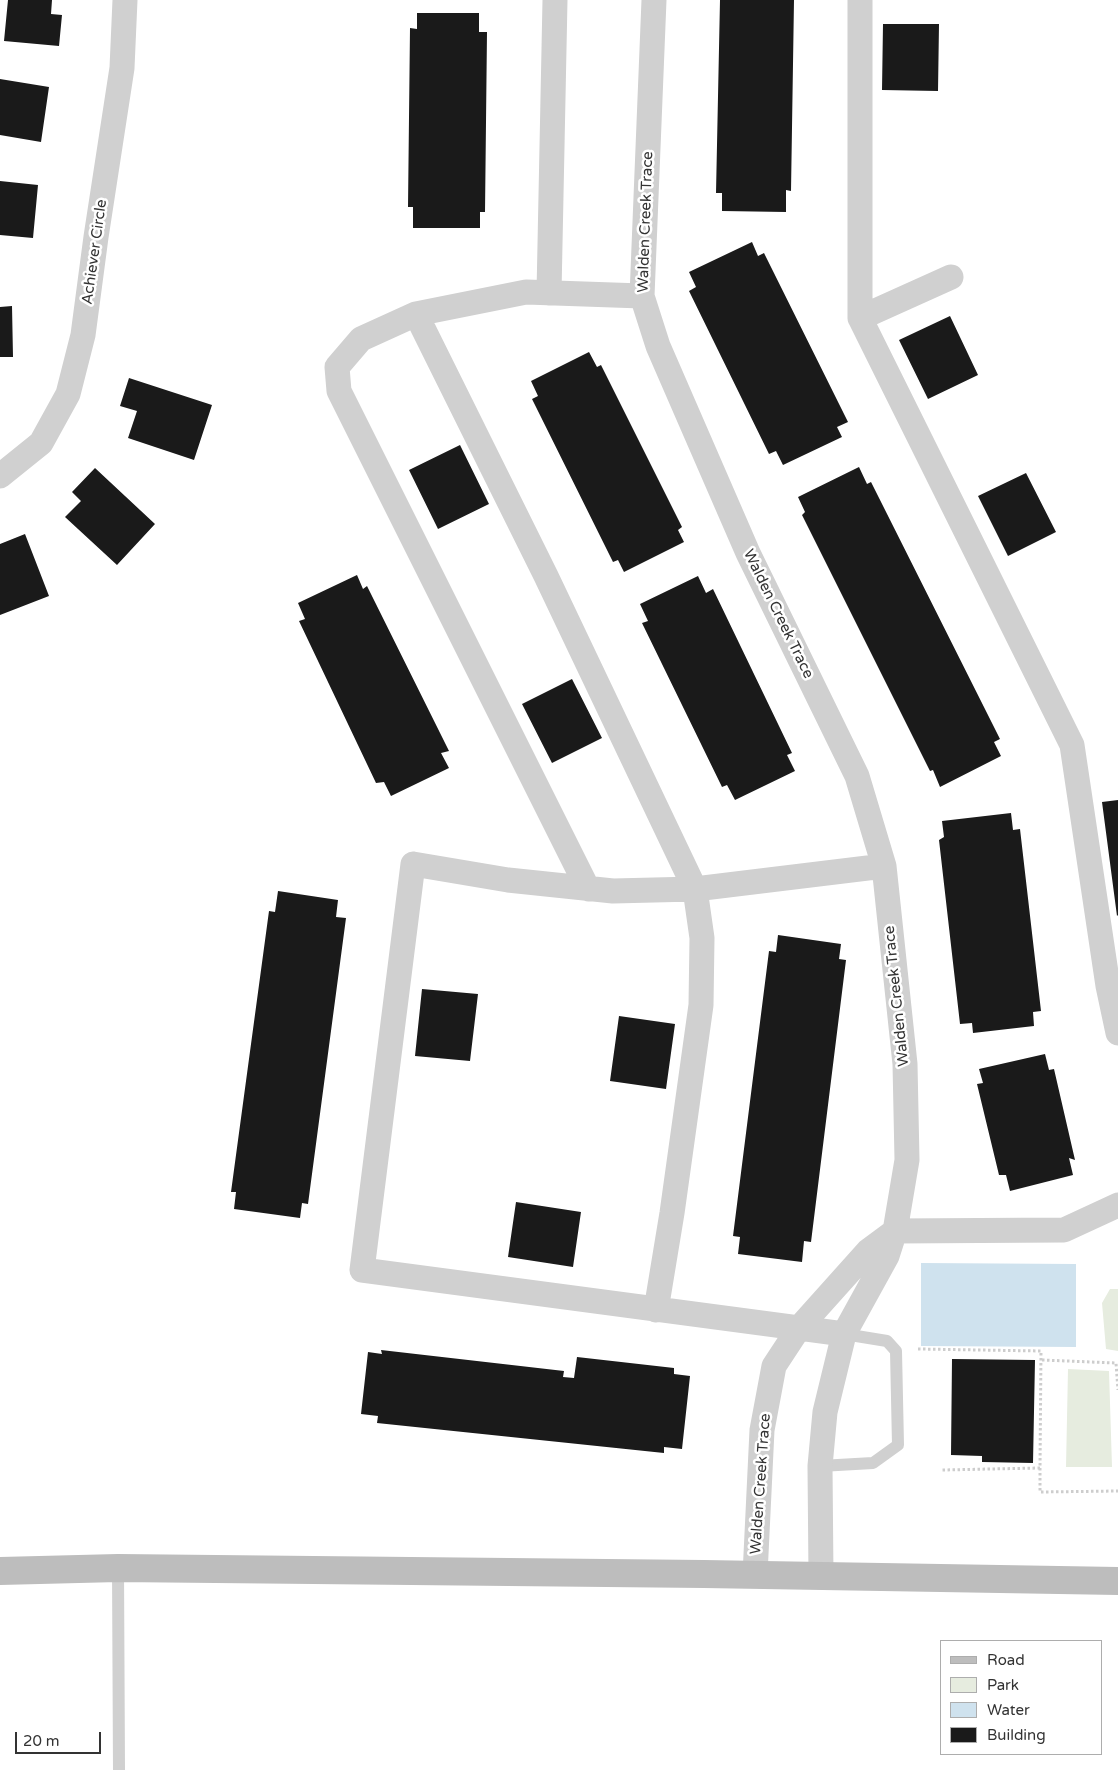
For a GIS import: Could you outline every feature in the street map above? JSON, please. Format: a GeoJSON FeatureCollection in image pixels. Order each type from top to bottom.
{"type":"FeatureCollection","features":[{"type":"Feature","properties":{"kind":"main road"},"geometry":{"type":"LineString","coordinates":[[0,1571],[118,1568],[1118,1581]]}},
{"type":"Feature","properties":{"kind":"street","name":"Achiever Circle"},"geometry":{"type":"LineString","coordinates":[[0,476],[41,443],[68,394],[84,335],[96,237],[122,68],[125,0]]}},
{"type":"Feature","properties":{"kind":"street"},"geometry":{"type":"LineString","coordinates":[[549,293],[555,0]]}},
{"type":"Feature","properties":{"kind":"street","name":"Walden Creek Trace"},"geometry":{"type":"LineString","coordinates":[[654,0],[642,296],[658,346],[748,554],[856,776],[884,866],[904,1064],[907,1160],[895,1231],[887,1256],[844,1334],[824,1412],[820,1466],[821,1576]]}},
{"type":"Feature","properties":{"kind":"street"},"geometry":{"type":"LineString","coordinates":[[860,0],[860,318],[1072,745],[1108,986],[1118,1032]]}},
{"type":"Feature","properties":{"kind":"street"},"geometry":{"type":"LineString","coordinates":[[860,318],[951,277]]}},
{"type":"Feature","properties":{"kind":"street"},"geometry":{"type":"LineString","coordinates":[[588,889],[340,391],[337,367],[361,340],[416,314],[526,292],[642,296]]}},
{"type":"Feature","properties":{"kind":"street"},"geometry":{"type":"LineString","coordinates":[[416,314],[546,576],[695,889],[702,938],[701,1005],[672,1213],[656,1310]]}},
{"type":"Feature","properties":{"kind":"street"},"geometry":{"type":"LineString","coordinates":[[844,1334],[362,1270],[413,864],[508,880],[613,891],[695,889],[884,866]]}},
{"type":"Feature","properties":{"kind":"street"},"geometry":{"type":"LineString","coordinates":[[895,1231],[1064,1230],[1118,1205]]}},
{"type":"Feature","properties":{"kind":"street","name":"Walden Creek Trace"},"geometry":{"type":"LineString","coordinates":[[756,1575],[762,1430],[774,1366],[799,1328],[868,1251],[895,1231]]}},
{"type":"Feature","properties":{"kind":"lane"},"geometry":{"type":"LineString","coordinates":[[820,1466],[873,1463],[898,1445],[896,1350],[887,1341],[844,1334]]}},
{"type":"Feature","properties":{"kind":"lane"},"geometry":{"type":"LineString","coordinates":[[118,1568],[119,1770]]}},
{"type":"Feature","properties":{"kind":"path"},"geometry":{"type":"LineString","coordinates":[[918,1349],[1041,1352],[1040,1492],[1118,1491]]}},
{"type":"Feature","properties":{"kind":"path"},"geometry":{"type":"LineString","coordinates":[[1042,1360],[1116,1362],[1118,1390]]}},
{"type":"Feature","properties":{"kind":"path"},"geometry":{"type":"LineString","coordinates":[[942,1470],[1040,1468]]}},
{"type":"Feature","properties":{"kind":"green space"},"geometry":{"type":"Polygon","coordinates":[[[1110,1289],[1118,1289],[1118,1351],[1106,1349],[1102,1303],[1110,1289]]]}},
{"type":"Feature","properties":{"kind":"green space"},"geometry":{"type":"Polygon","coordinates":[[[1068,1369],[1109,1371],[1112,1467],[1066,1467],[1068,1369]]]}},
{"type":"Feature","properties":{"kind":"water"},"geometry":{"type":"Polygon","coordinates":[[[921,1263],[1076,1264],[1076,1347],[921,1346],[921,1263]]]}},
{"type":"Feature","properties":{"kind":"building"},"geometry":{"type":"Polygon","coordinates":[[[8,0],[52,0],[51,14],[62,15],[59,46],[4,41],[8,0]]]}},
{"type":"Feature","properties":{"kind":"building"},"geometry":{"type":"Polygon","coordinates":[[[720,0],[794,0],[791,191],[786,190],[786,212],[722,211],[722,193],[716,193],[720,0]]]}},
{"type":"Feature","properties":{"kind":"building"},"geometry":{"type":"Polygon","coordinates":[[[417,13],[479,13],[479,32],[487,32],[485,212],[480,212],[480,228],[413,228],[413,207],[408,207],[410,28],[417,29],[417,13]]]}},
{"type":"Feature","properties":{"kind":"building"},"geometry":{"type":"Polygon","coordinates":[[[883,24],[939,24],[938,91],[882,90],[883,24]]]}},
{"type":"Feature","properties":{"kind":"building"},"geometry":{"type":"Polygon","coordinates":[[[0,79],[49,87],[41,142],[0,135],[0,79]]]}},
{"type":"Feature","properties":{"kind":"building"},"geometry":{"type":"Polygon","coordinates":[[[0,181],[38,185],[33,238],[0,235],[0,181]]]}},
{"type":"Feature","properties":{"kind":"building"},"geometry":{"type":"Polygon","coordinates":[[[752,242],[758,256],[764,253],[848,422],[837,427],[842,437],[783,465],[776,451],[769,454],[689,291],[696,287],[689,272],[752,242]]]}},
{"type":"Feature","properties":{"kind":"building"},"geometry":{"type":"Polygon","coordinates":[[[12,306],[13,357],[0,357],[0,307],[12,306]]]}},
{"type":"Feature","properties":{"kind":"building"},"geometry":{"type":"Polygon","coordinates":[[[950,316],[978,375],[928,399],[899,340],[950,316]]]}},
{"type":"Feature","properties":{"kind":"building"},"geometry":{"type":"Polygon","coordinates":[[[589,352],[597,367],[601,365],[682,527],[678,530],[684,542],[624,572],[618,560],[613,562],[532,399],[538,396],[531,381],[589,352]]]}},
{"type":"Feature","properties":{"kind":"building"},"geometry":{"type":"Polygon","coordinates":[[[129,378],[212,405],[194,460],[128,438],[137,411],[120,406],[129,378]]]}},
{"type":"Feature","properties":{"kind":"building"},"geometry":{"type":"Polygon","coordinates":[[[460,445],[489,504],[438,529],[409,470],[460,445]]]}},
{"type":"Feature","properties":{"kind":"building"},"geometry":{"type":"Polygon","coordinates":[[[859,467],[867,484],[871,482],[1000,739],[994,742],[1001,756],[940,787],[933,770],[930,771],[802,515],[805,512],[798,497],[859,467]]]}},
{"type":"Feature","properties":{"kind":"building"},"geometry":{"type":"Polygon","coordinates":[[[95,468],[155,524],[117,565],[65,517],[81,501],[72,492],[95,468]]]}},
{"type":"Feature","properties":{"kind":"building"},"geometry":{"type":"Polygon","coordinates":[[[1026,473],[1056,532],[1008,556],[978,496],[1026,473]]]}},
{"type":"Feature","properties":{"kind":"building"},"geometry":{"type":"Polygon","coordinates":[[[25,534],[49,596],[0,615],[0,544],[25,534]]]}},
{"type":"Feature","properties":{"kind":"building"},"geometry":{"type":"Polygon","coordinates":[[[357,575],[363,589],[367,586],[449,751],[441,753],[449,768],[391,796],[384,782],[376,783],[299,621],[305,619],[298,603],[357,575]]]}},
{"type":"Feature","properties":{"kind":"building"},"geometry":{"type":"Polygon","coordinates":[[[698,576],[706,593],[713,589],[792,753],[787,755],[795,771],[735,800],[727,785],[722,787],[642,623],[648,621],[640,604],[698,576]]]}},
{"type":"Feature","properties":{"kind":"building"},"geometry":{"type":"Polygon","coordinates":[[[572,679],[602,738],[552,763],[522,704],[572,679]]]}},
{"type":"Feature","properties":{"kind":"building"},"geometry":{"type":"Polygon","coordinates":[[[1118,800],[1118,915],[1117,916],[1102,802],[1118,800]]]}},
{"type":"Feature","properties":{"kind":"building"},"geometry":{"type":"Polygon","coordinates":[[[1011,813],[1013,830],[1020,829],[1041,1011],[1033,1012],[1034,1026],[973,1033],[972,1023],[960,1024],[939,840],[944,837],[942,821],[1011,813]]]}},
{"type":"Feature","properties":{"kind":"building"},"geometry":{"type":"Polygon","coordinates":[[[278,891],[338,900],[336,917],[346,918],[308,1204],[302,1203],[300,1218],[234,1209],[236,1192],[231,1192],[269,911],[275,912],[278,891]]]}},
{"type":"Feature","properties":{"kind":"building"},"geometry":{"type":"Polygon","coordinates":[[[778,935],[841,944],[839,959],[846,960],[811,1242],[804,1241],[802,1262],[738,1254],[740,1237],[733,1236],[769,951],[776,952],[778,935]]]}},
{"type":"Feature","properties":{"kind":"building"},"geometry":{"type":"Polygon","coordinates":[[[422,989],[478,994],[470,1061],[415,1056],[422,989]]]}},
{"type":"Feature","properties":{"kind":"building"},"geometry":{"type":"Polygon","coordinates":[[[619,1016],[675,1024],[666,1089],[610,1081],[619,1016]]]}},
{"type":"Feature","properties":{"kind":"building"},"geometry":{"type":"Polygon","coordinates":[[[1045,1054],[1049,1070],[1054,1069],[1075,1160],[1069,1158],[1073,1175],[1010,1191],[1006,1175],[999,1175],[977,1084],[983,1083],[979,1069],[1045,1054]]]}},
{"type":"Feature","properties":{"kind":"building"},"geometry":{"type":"Polygon","coordinates":[[[516,1202],[581,1212],[573,1267],[508,1257],[516,1202]]]}},
{"type":"Feature","properties":{"kind":"building"},"geometry":{"type":"Polygon","coordinates":[[[381,1350],[564,1371],[563,1377],[574,1378],[577,1357],[674,1368],[674,1374],[690,1376],[682,1449],[664,1447],[664,1453],[377,1423],[378,1416],[361,1414],[368,1352],[382,1354],[381,1350]]]}},
{"type":"Feature","properties":{"kind":"building"},"geometry":{"type":"Polygon","coordinates":[[[952,1359],[1035,1360],[1033,1463],[982,1462],[982,1456],[951,1455],[952,1359]]]}}]}
